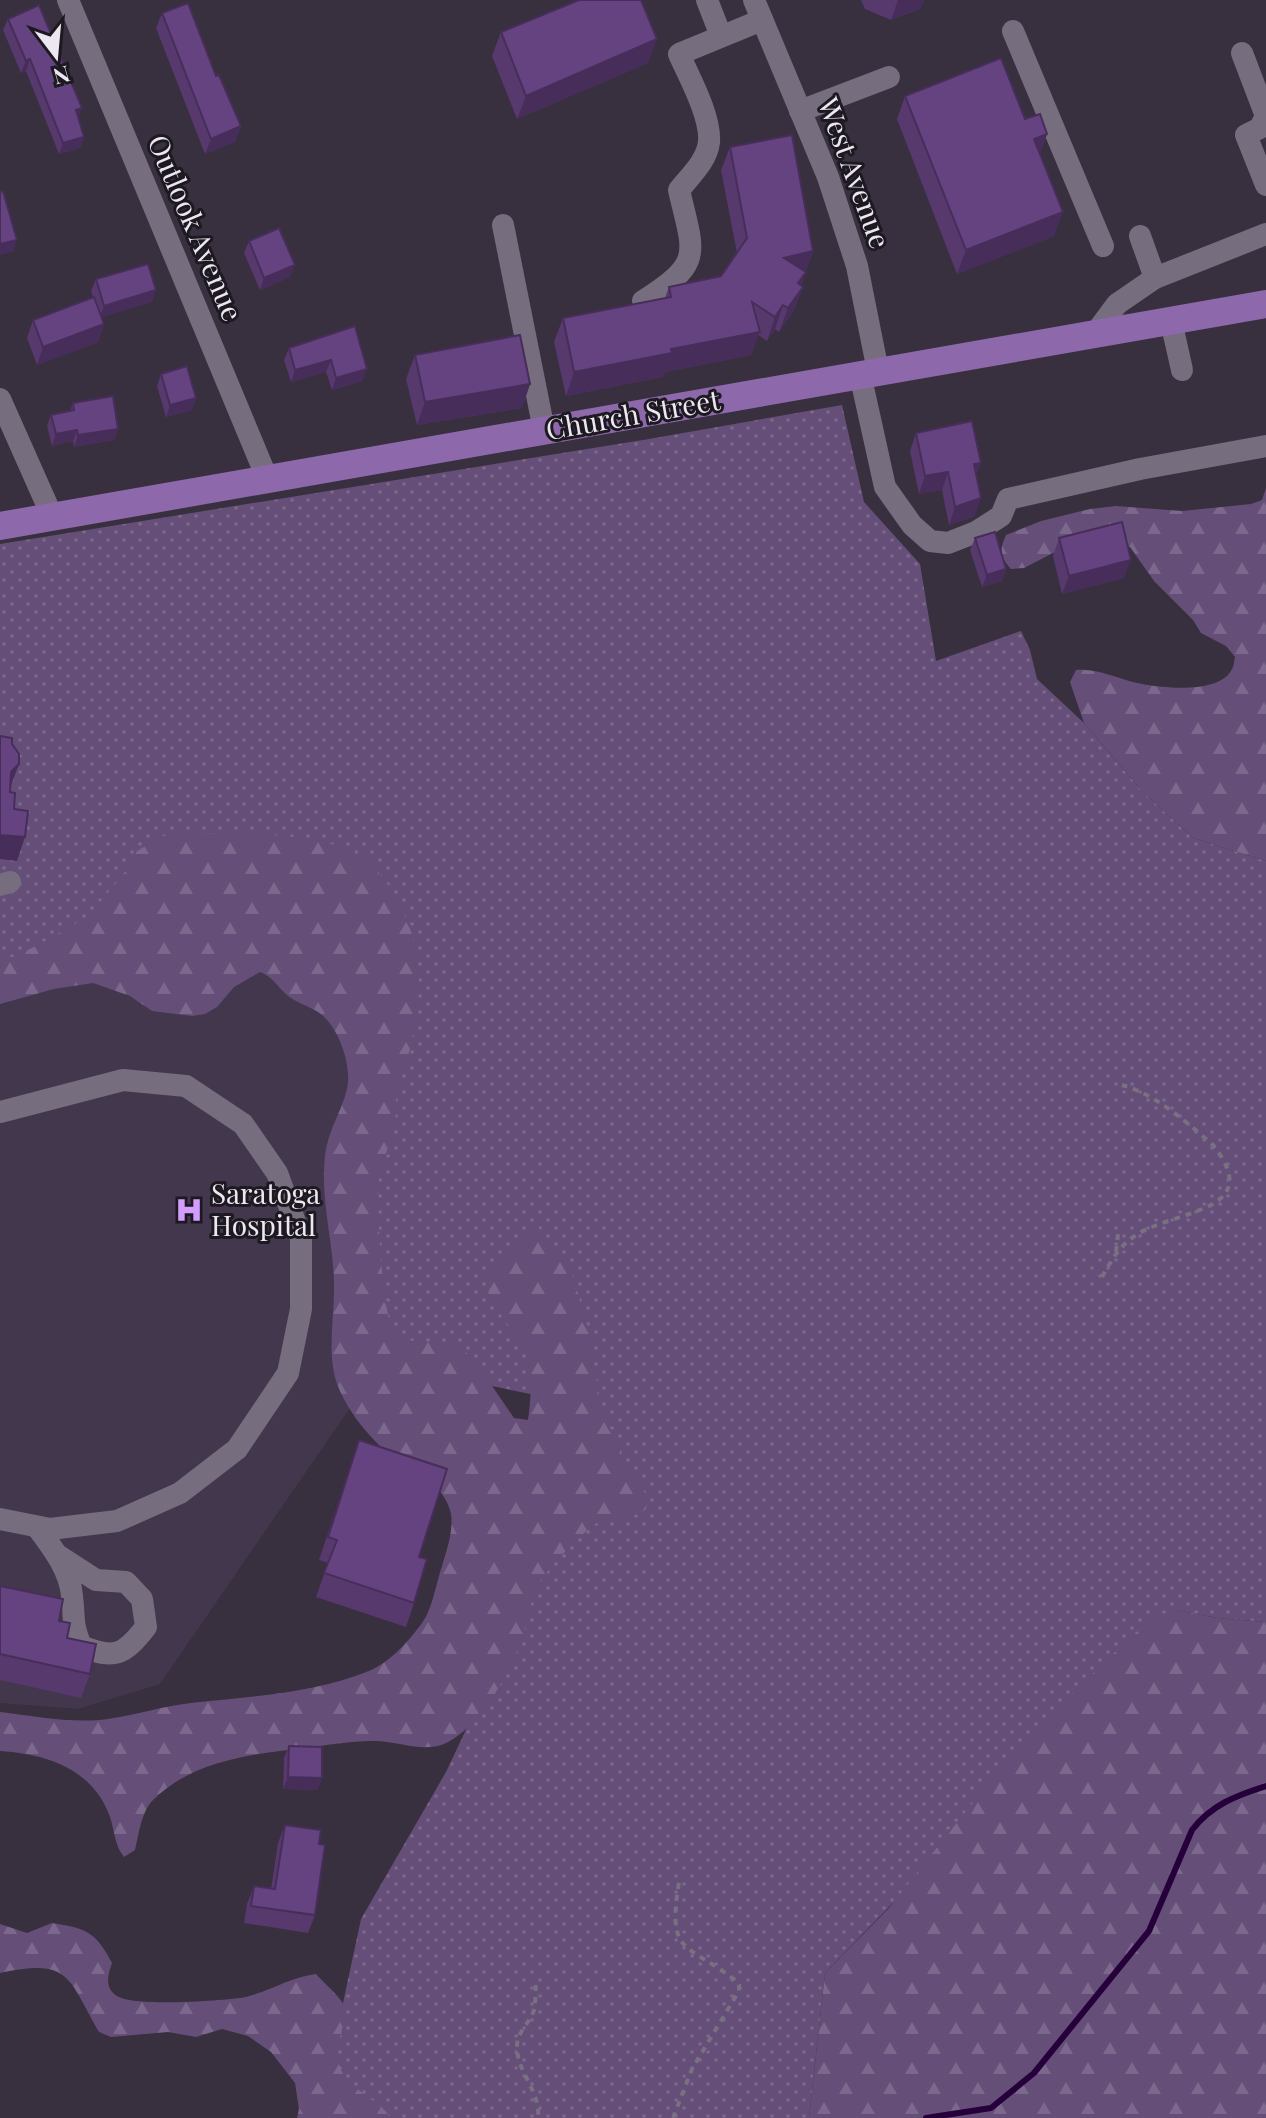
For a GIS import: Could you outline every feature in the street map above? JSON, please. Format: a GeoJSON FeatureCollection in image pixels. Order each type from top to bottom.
{"type":"FeatureCollection","features":[{"type":"Feature","properties":{"kind":"main road","name":"Church Street"},"geometry":{"type":"LineString","coordinates":[[0,526],[1266,304]]}},
{"type":"Feature","properties":{"kind":"street","name":"Outlook Avenue"},"geometry":{"type":"LineString","coordinates":[[68,0],[267,478]]}},
{"type":"Feature","properties":{"kind":"street"},"geometry":{"type":"LineString","coordinates":[[707,0],[721,36]]}},
{"type":"Feature","properties":{"kind":"street"},"geometry":{"type":"LineString","coordinates":[[643,301],[683,271],[690,256],[690,239],[679,190],[704,157],[709,142],[697,95],[679,54],[721,36],[758,10]]}},
{"type":"Feature","properties":{"kind":"street","name":"West Avenue"},"geometry":{"type":"LineString","coordinates":[[758,10],[828,177],[857,266],[885,487],[912,525],[930,541],[948,543],[976,532],[1001,516],[1008,499],[1140,469],[1266,446]]}},
{"type":"Feature","properties":{"kind":"street"},"geometry":{"type":"LineString","coordinates":[[1013,31],[1103,246]]}},
{"type":"Feature","properties":{"kind":"street"},"geometry":{"type":"LineString","coordinates":[[1242,53],[1266,116],[1260,128],[1246,135],[1266,185]]}},
{"type":"Feature","properties":{"kind":"street"},"geometry":{"type":"LineString","coordinates":[[800,111],[889,77]]}},
{"type":"Feature","properties":{"kind":"street"},"geometry":{"type":"LineString","coordinates":[[503,225],[544,430]]}},
{"type":"Feature","properties":{"kind":"street"},"geometry":{"type":"LineString","coordinates":[[1094,335],[1117,304],[1155,278],[1266,234]]}},
{"type":"Feature","properties":{"kind":"street"},"geometry":{"type":"LineString","coordinates":[[1140,236],[1155,278]]}},
{"type":"Feature","properties":{"kind":"street"},"geometry":{"type":"LineString","coordinates":[[1171,321],[1182,370]]}},
{"type":"Feature","properties":{"kind":"street"},"geometry":{"type":"LineString","coordinates":[[0,399],[52,516]]}},
{"type":"Feature","properties":{"kind":"street"},"geometry":{"type":"LineString","coordinates":[[0,1112],[123,1080],[186,1086],[243,1124],[277,1173],[301,1238],[301,1309],[288,1373],[237,1449],[180,1493],[117,1521],[50,1529],[0,1519]]}},
{"type":"Feature","properties":{"kind":"street"},"geometry":{"type":"LineString","coordinates":[[37,1527],[59,1556],[72,1593],[72,1624],[81,1646],[103,1655],[129,1648],[146,1627],[142,1599],[126,1582],[96,1580],[59,1556]]}},
{"type":"Feature","properties":{"kind":"path"},"geometry":{"type":"LineString","coordinates":[[1122,1085],[1135,1089],[1177,1115],[1229,1159]]}},
{"type":"Feature","properties":{"kind":"path"},"geometry":{"type":"LineString","coordinates":[[1102,1277],[1116,1253],[1135,1236],[1163,1222],[1227,1203]]}},
{"type":"Feature","properties":{"kind":"path"},"geometry":{"type":"LineString","coordinates":[[1116,1253],[1118,1234]]}},
{"type":"Feature","properties":{"kind":"path"},"geometry":{"type":"LineString","coordinates":[[673,2118],[692,2069],[739,1991],[735,1980],[698,1957],[679,1940],[674,1914],[679,1882]]}},
{"type":"Feature","properties":{"kind":"path"},"geometry":{"type":"LineString","coordinates":[[536,1985],[534,2011],[519,2034],[517,2047],[521,2067],[536,2098],[538,2118]]}},
{"type":"Feature","properties":{"kind":"shaded area","name":"Saratoga Hospital"},"geometry":{"type":"Polygon","coordinates":[[[118,941],[351,976],[381,1363],[160,1684],[78,1709],[0,1703],[0,982],[118,941]]]}},
{"type":"Feature","properties":{"kind":"green space"},"geometry":{"type":"Polygon","coordinates":[[[842,405],[864,502],[920,564],[936,661],[1021,631],[1030,650],[1037,679],[1084,723],[1142,791],[1193,838],[1266,861],[1266,1622],[1217,1618],[1177,1610],[825,1973],[809,2118],[373,2118],[331,2059],[361,1919],[446,1772],[496,1666],[535,1395],[381,1363],[374,1057],[299,926],[0,982],[0,544],[842,405]]]}},
{"type":"Feature","properties":{"kind":"green space"},"geometry":{"type":"Polygon","coordinates":[[[1266,488],[1266,861],[1193,838],[1142,791],[1084,723],[1070,682],[1076,670],[1084,670],[1147,685],[1174,688],[1203,686],[1215,683],[1232,669],[1235,657],[1226,646],[1201,633],[1193,620],[1154,581],[1130,547],[1118,543],[1061,549],[1024,568],[1011,569],[1003,557],[1002,545],[1006,535],[1041,521],[1090,509],[1116,506],[1182,511],[1251,504],[1262,500],[1266,488]]]}},
{"type":"Feature","properties":{"kind":"green space"},"geometry":{"type":"Polygon","coordinates":[[[269,835],[316,840],[356,853],[384,879],[411,932],[419,987],[415,1025],[397,1090],[394,1127],[381,1167],[378,1191],[383,1280],[393,1328],[413,1341],[455,1342],[475,1361],[514,1418],[528,1420],[531,1386],[528,1359],[492,1300],[487,1281],[489,1271],[502,1253],[538,1227],[566,1260],[572,1272],[589,1333],[602,1412],[625,1461],[647,1496],[646,1509],[633,1516],[595,1524],[547,1572],[534,1595],[522,1639],[501,1683],[481,1713],[457,1736],[444,1744],[426,1747],[364,1741],[224,1761],[186,1776],[153,1800],[143,1817],[135,1850],[124,1857],[102,1801],[80,1776],[66,1767],[35,1756],[0,1751],[0,1712],[68,1720],[108,1719],[181,1704],[304,1689],[369,1671],[398,1650],[426,1617],[451,1529],[451,1514],[445,1498],[425,1478],[374,1440],[342,1396],[334,1373],[334,1282],[324,1172],[327,1146],[347,1091],[348,1073],[341,1043],[325,1018],[290,997],[260,972],[234,987],[217,1007],[205,1014],[192,1016],[152,1011],[130,996],[93,983],[54,989],[0,1004],[0,963],[87,917],[123,875],[137,851],[163,836],[269,835]]]}},
{"type":"Feature","properties":{"kind":"green space"},"geometry":{"type":"Polygon","coordinates":[[[1177,1610],[1217,1618],[1266,1622],[1266,2118],[809,2118],[825,1973],[889,1908],[1021,1742],[1152,1617],[1177,1610]]]}},
{"type":"Feature","properties":{"kind":"green space"},"geometry":{"type":"Polygon","coordinates":[[[52,1923],[89,1933],[101,1944],[112,1963],[108,1977],[110,1989],[126,1999],[179,2002],[235,1999],[316,1974],[339,1998],[344,2009],[338,2052],[341,2070],[351,2084],[391,2118],[297,2118],[299,2109],[295,2083],[271,2052],[248,2036],[222,2029],[196,2037],[168,2032],[111,2037],[99,2032],[80,1997],[64,1976],[41,1968],[0,1973],[0,1924],[27,1933],[52,1923]]]}},
{"type":"Feature","properties":{"kind":"building"},"geometry":{"type":"Polygon","coordinates":[[[579,0],[641,0],[657,39],[526,96],[501,32],[579,0]]]}},
{"type":"Feature","properties":{"kind":"building"},"geometry":{"type":"Polygon","coordinates":[[[188,3],[216,76],[219,75],[241,126],[211,139],[162,13],[188,3]]]}},
{"type":"Feature","properties":{"kind":"building"},"geometry":{"type":"Polygon","coordinates":[[[39,5],[82,108],[76,110],[84,137],[63,143],[30,59],[26,61],[8,19],[39,5]]]}},
{"type":"Feature","properties":{"kind":"building"},"geometry":{"type":"Polygon","coordinates":[[[1001,58],[1025,119],[1040,114],[1047,134],[1034,139],[1063,212],[966,250],[905,96],[1001,58]]]}},
{"type":"Feature","properties":{"kind":"building"},"geometry":{"type":"Polygon","coordinates":[[[792,135],[813,251],[784,258],[806,272],[798,283],[803,287],[788,308],[783,305],[775,317],[752,302],[760,332],[574,372],[563,318],[671,297],[669,287],[721,276],[747,238],[730,147],[792,135]]]}},
{"type":"Feature","properties":{"kind":"building"},"geometry":{"type":"Polygon","coordinates":[[[3,191],[17,240],[0,244],[0,192],[3,191]]]}},
{"type":"Feature","properties":{"kind":"building"},"geometry":{"type":"Polygon","coordinates":[[[279,228],[295,265],[264,278],[249,241],[279,228]]]}},
{"type":"Feature","properties":{"kind":"building"},"geometry":{"type":"Polygon","coordinates":[[[148,264],[156,290],[104,306],[96,279],[148,264]]]}},
{"type":"Feature","properties":{"kind":"building"},"geometry":{"type":"Polygon","coordinates":[[[94,297],[104,324],[43,347],[33,320],[94,297]]]}},
{"type":"Feature","properties":{"kind":"building"},"geometry":{"type":"Polygon","coordinates":[[[355,326],[367,369],[336,378],[331,360],[295,370],[289,348],[355,326]]]}},
{"type":"Feature","properties":{"kind":"building"},"geometry":{"type":"Polygon","coordinates":[[[520,335],[530,384],[425,402],[415,355],[520,335]]]}},
{"type":"Feature","properties":{"kind":"building"},"geometry":{"type":"Polygon","coordinates":[[[187,366],[196,398],[170,405],[161,374],[187,366]]]}},
{"type":"Feature","properties":{"kind":"building"},"geometry":{"type":"Polygon","coordinates":[[[113,396],[118,429],[78,435],[77,430],[56,434],[51,415],[74,410],[73,403],[113,396]]]}},
{"type":"Feature","properties":{"kind":"building"},"geometry":{"type":"Polygon","coordinates":[[[972,421],[981,463],[974,464],[981,498],[955,507],[948,472],[925,476],[916,433],[972,421]]]}},
{"type":"Feature","properties":{"kind":"building"},"geometry":{"type":"Polygon","coordinates":[[[1122,522],[1131,560],[1069,576],[1059,538],[1122,522]]]}},
{"type":"Feature","properties":{"kind":"building"},"geometry":{"type":"Polygon","coordinates":[[[995,532],[1006,569],[987,575],[975,538],[995,532]]]}},
{"type":"Feature","properties":{"kind":"building"},"geometry":{"type":"Polygon","coordinates":[[[0,736],[12,738],[12,744],[19,754],[19,764],[11,772],[10,792],[15,793],[14,809],[28,811],[25,837],[0,835],[0,736]]]}},
{"type":"Feature","properties":{"kind":"building"},"geometry":{"type":"Polygon","coordinates":[[[359,1440],[447,1469],[419,1557],[427,1559],[414,1603],[324,1573],[337,1540],[328,1537],[359,1440]]]}},
{"type":"Feature","properties":{"kind":"building"},"geometry":{"type":"Polygon","coordinates":[[[0,1586],[63,1599],[59,1621],[70,1623],[67,1638],[96,1644],[90,1674],[0,1654],[0,1586]]]}},
{"type":"Feature","properties":{"kind":"building"},"geometry":{"type":"Polygon","coordinates":[[[289,1746],[322,1747],[322,1778],[288,1777],[289,1746]]]}},
{"type":"Feature","properties":{"kind":"building"},"geometry":{"type":"Polygon","coordinates":[[[285,1825],[321,1830],[319,1844],[325,1845],[315,1915],[251,1906],[254,1886],[275,1889],[285,1825]]]}},
{"type":"Feature","properties":{"kind":"waterway"},"geometry":{"type":"LineString","coordinates":[[926,2118],[991,2108],[1034,2073],[1149,1931],[1192,1830],[1199,1821],[1225,1802],[1266,1786]]}},
{"type":"Feature","properties":{"kind":"place","name":"Saratoga Hospital"},"geometry":{"type":"Point","coordinates":[189,1210]}}]}
